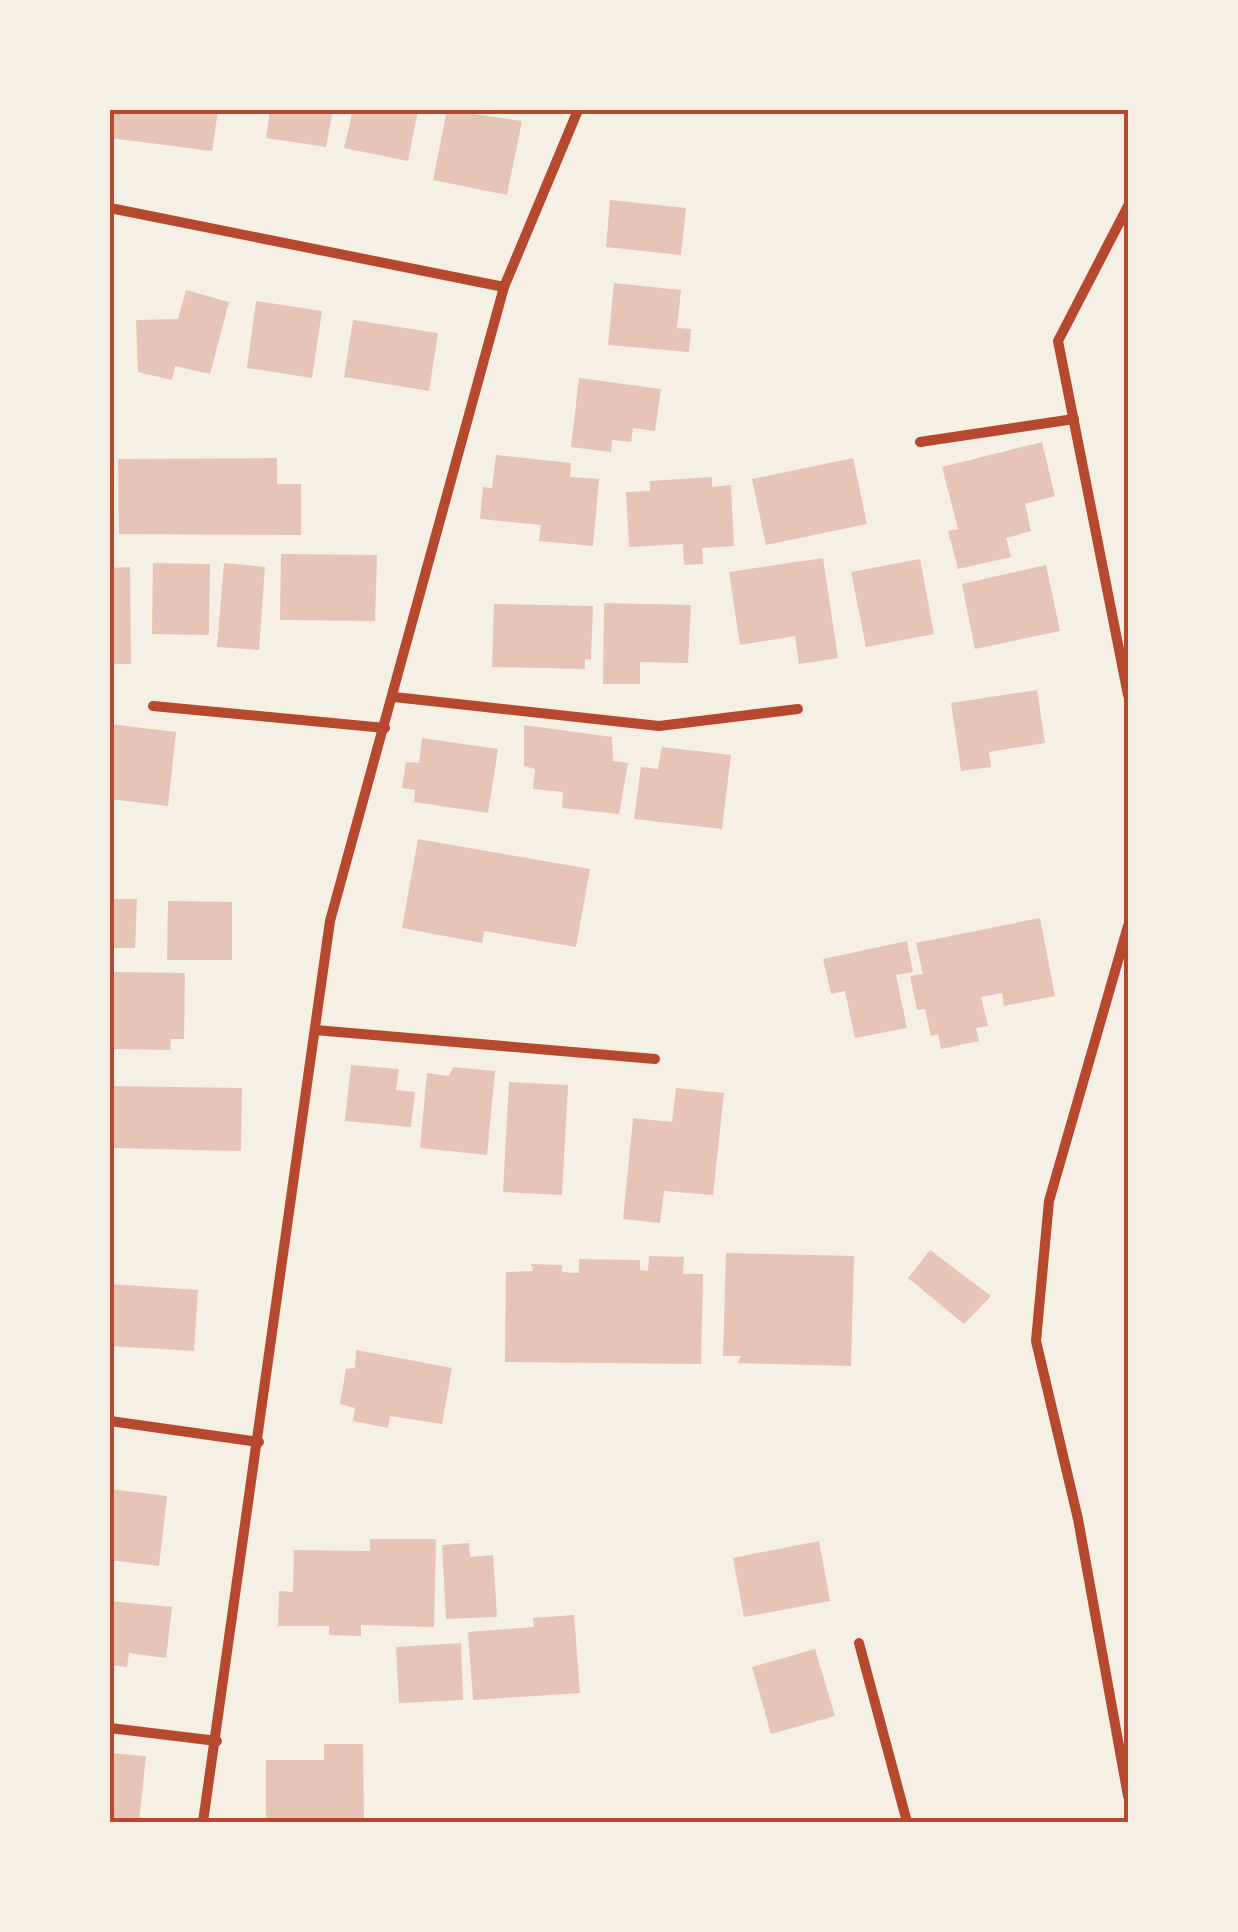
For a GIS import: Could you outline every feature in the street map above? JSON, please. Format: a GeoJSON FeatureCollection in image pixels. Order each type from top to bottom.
{"type":"FeatureCollection","features":[{"type":"Feature","properties":{"kind":"street"},"geometry":{"type":"LineString","coordinates":[[202,1822],[217,1741],[330,921],[504,287],[578,110]]}},
{"type":"Feature","properties":{"kind":"street"},"geometry":{"type":"LineString","coordinates":[[1128,206],[1058,341],[1128,695]]}},
{"type":"Feature","properties":{"kind":"street"},"geometry":{"type":"LineString","coordinates":[[110,208],[504,287]]}},
{"type":"Feature","properties":{"kind":"street"},"geometry":{"type":"LineString","coordinates":[[920,442],[1074,419]]}},
{"type":"Feature","properties":{"kind":"street"},"geometry":{"type":"LineString","coordinates":[[394,696],[659,726],[798,709]]}},
{"type":"Feature","properties":{"kind":"street"},"geometry":{"type":"LineString","coordinates":[[153,706],[385,728]]}},
{"type":"Feature","properties":{"kind":"street"},"geometry":{"type":"LineString","coordinates":[[1128,926],[1049,1200],[1036,1340],[1078,1520],[1128,1796]]}},
{"type":"Feature","properties":{"kind":"street"},"geometry":{"type":"LineString","coordinates":[[314,1030],[656,1058]]}},
{"type":"Feature","properties":{"kind":"street"},"geometry":{"type":"LineString","coordinates":[[110,1421],[259,1442]]}},
{"type":"Feature","properties":{"kind":"street"},"geometry":{"type":"LineString","coordinates":[[859,1644],[906,1822]]}},
{"type":"Feature","properties":{"kind":"street"},"geometry":{"type":"LineString","coordinates":[[110,1728],[217,1741]]}},
{"type":"Feature","properties":{"kind":"building"},"geometry":{"type":"Polygon","coordinates":[[[110,110],[218,110],[212,151],[110,138],[110,110]]]}},
{"type":"Feature","properties":{"kind":"building"},"geometry":{"type":"Polygon","coordinates":[[[270,110],[333,110],[326,147],[266,138],[270,110]]]}},
{"type":"Feature","properties":{"kind":"building"},"geometry":{"type":"Polygon","coordinates":[[[353,110],[418,110],[408,161],[344,148],[353,110]]]}},
{"type":"Feature","properties":{"kind":"building"},"geometry":{"type":"Polygon","coordinates":[[[447,110],[522,121],[507,195],[433,180],[447,110]]]}},
{"type":"Feature","properties":{"kind":"building"},"geometry":{"type":"Polygon","coordinates":[[[610,200],[686,208],[681,255],[606,247],[610,200]]]}},
{"type":"Feature","properties":{"kind":"building"},"geometry":{"type":"Polygon","coordinates":[[[614,283],[681,290],[677,328],[691,329],[689,352],[608,345],[614,283]]]}},
{"type":"Feature","properties":{"kind":"building"},"geometry":{"type":"Polygon","coordinates":[[[186,290],[229,302],[210,374],[175,366],[172,380],[138,372],[136,320],[178,319],[186,290]]]}},
{"type":"Feature","properties":{"kind":"building"},"geometry":{"type":"Polygon","coordinates":[[[256,301],[322,311],[312,378],[247,368],[256,301]]]}},
{"type":"Feature","properties":{"kind":"building"},"geometry":{"type":"Polygon","coordinates":[[[353,320],[438,333],[429,391],[344,377],[353,320]]]}},
{"type":"Feature","properties":{"kind":"building"},"geometry":{"type":"Polygon","coordinates":[[[579,378],[661,389],[655,431],[633,428],[631,442],[612,440],[611,452],[571,447],[579,378]]]}},
{"type":"Feature","properties":{"kind":"building"},"geometry":{"type":"Polygon","coordinates":[[[1042,442],[1055,496],[1025,504],[1031,531],[1006,538],[1011,557],[958,569],[948,531],[958,529],[942,467],[1042,442]]]}},
{"type":"Feature","properties":{"kind":"building"},"geometry":{"type":"Polygon","coordinates":[[[496,455],[571,463],[570,477],[599,479],[593,546],[539,541],[541,525],[480,519],[483,487],[492,488],[496,455]]]}},
{"type":"Feature","properties":{"kind":"building"},"geometry":{"type":"Polygon","coordinates":[[[277,458],[277,484],[301,484],[301,535],[119,534],[118,459],[277,458]]]}},
{"type":"Feature","properties":{"kind":"building"},"geometry":{"type":"Polygon","coordinates":[[[853,458],[867,524],[766,545],[752,479],[853,458]]]}},
{"type":"Feature","properties":{"kind":"building"},"geometry":{"type":"Polygon","coordinates":[[[712,477],[712,487],[731,485],[734,546],[702,548],[703,564],[684,565],[683,544],[629,547],[626,492],[650,491],[650,481],[712,477]]]}},
{"type":"Feature","properties":{"kind":"building"},"geometry":{"type":"Polygon","coordinates":[[[281,554],[377,555],[375,621],[280,620],[281,554]]]}},
{"type":"Feature","properties":{"kind":"building"},"geometry":{"type":"Polygon","coordinates":[[[823,558],[838,658],[799,664],[795,636],[740,645],[729,572],[823,558]]]}},
{"type":"Feature","properties":{"kind":"building"},"geometry":{"type":"Polygon","coordinates":[[[920,559],[934,634],[866,647],[851,572],[920,559]]]}},
{"type":"Feature","properties":{"kind":"building"},"geometry":{"type":"Polygon","coordinates":[[[153,563],[210,564],[209,635],[152,634],[153,563]]]}},
{"type":"Feature","properties":{"kind":"building"},"geometry":{"type":"Polygon","coordinates":[[[224,563],[265,567],[259,650],[217,647],[224,563]]]}},
{"type":"Feature","properties":{"kind":"building"},"geometry":{"type":"Polygon","coordinates":[[[1046,565],[1060,631],[975,649],[962,584],[1046,565]]]}},
{"type":"Feature","properties":{"kind":"building"},"geometry":{"type":"Polygon","coordinates":[[[130,567],[131,664],[110,664],[110,568],[130,567]]]}},
{"type":"Feature","properties":{"kind":"building"},"geometry":{"type":"Polygon","coordinates":[[[604,603],[691,605],[688,663],[640,662],[640,684],[603,684],[604,603]]]}},
{"type":"Feature","properties":{"kind":"building"},"geometry":{"type":"Polygon","coordinates":[[[494,604],[593,606],[591,660],[585,659],[585,669],[492,667],[494,604]]]}},
{"type":"Feature","properties":{"kind":"building"},"geometry":{"type":"Polygon","coordinates":[[[1037,690],[1045,743],[989,752],[991,767],[961,771],[951,703],[1037,690]]]}},
{"type":"Feature","properties":{"kind":"building"},"geometry":{"type":"Polygon","coordinates":[[[110,724],[176,732],[168,806],[110,799],[110,724]]]}},
{"type":"Feature","properties":{"kind":"building"},"geometry":{"type":"Polygon","coordinates":[[[524,725],[612,737],[613,761],[628,763],[619,814],[562,808],[563,792],[533,789],[535,769],[524,766],[524,725]]]}},
{"type":"Feature","properties":{"kind":"building"},"geometry":{"type":"Polygon","coordinates":[[[422,738],[498,749],[488,813],[414,802],[415,790],[402,788],[406,762],[419,763],[422,738]]]}},
{"type":"Feature","properties":{"kind":"building"},"geometry":{"type":"Polygon","coordinates":[[[662,747],[731,755],[722,829],[634,819],[641,767],[658,769],[662,747]]]}},
{"type":"Feature","properties":{"kind":"building"},"geometry":{"type":"Polygon","coordinates":[[[418,839],[590,869],[576,947],[484,931],[482,943],[402,928],[418,839]]]}},
{"type":"Feature","properties":{"kind":"building"},"geometry":{"type":"Polygon","coordinates":[[[110,899],[137,899],[135,948],[110,948],[110,899]]]}},
{"type":"Feature","properties":{"kind":"building"},"geometry":{"type":"Polygon","coordinates":[[[168,901],[232,902],[232,960],[167,960],[168,901]]]}},
{"type":"Feature","properties":{"kind":"building"},"geometry":{"type":"Polygon","coordinates":[[[1040,918],[1055,996],[1004,1006],[1002,993],[981,997],[988,1026],[976,1028],[979,1041],[941,1049],[938,1034],[931,1036],[925,1009],[917,1010],[910,976],[923,974],[916,943],[1040,918]]]}},
{"type":"Feature","properties":{"kind":"building"},"geometry":{"type":"Polygon","coordinates":[[[907,941],[913,972],[896,975],[907,1028],[855,1038],[845,991],[831,994],[823,959],[907,941]]]}},
{"type":"Feature","properties":{"kind":"building"},"geometry":{"type":"Polygon","coordinates":[[[110,972],[185,973],[184,1039],[171,1039],[170,1050],[110,1049],[110,972]]]}},
{"type":"Feature","properties":{"kind":"building"},"geometry":{"type":"Polygon","coordinates":[[[351,1065],[399,1069],[396,1090],[415,1092],[411,1127],[345,1121],[351,1065]]]}},
{"type":"Feature","properties":{"kind":"building"},"geometry":{"type":"Polygon","coordinates":[[[453,1067],[495,1071],[487,1155],[420,1148],[427,1073],[449,1076],[453,1067]]]}},
{"type":"Feature","properties":{"kind":"building"},"geometry":{"type":"Polygon","coordinates":[[[509,1082],[568,1085],[562,1195],[503,1192],[509,1082]]]}},
{"type":"Feature","properties":{"kind":"building"},"geometry":{"type":"Polygon","coordinates":[[[110,1086],[242,1088],[241,1151],[110,1148],[110,1086]]]}},
{"type":"Feature","properties":{"kind":"building"},"geometry":{"type":"Polygon","coordinates":[[[676,1088],[724,1093],[713,1195],[664,1191],[660,1223],[623,1219],[633,1118],[672,1122],[676,1088]]]}},
{"type":"Feature","properties":{"kind":"building"},"geometry":{"type":"Polygon","coordinates":[[[930,1250],[991,1296],[964,1324],[908,1278],[930,1250]]]}},
{"type":"Feature","properties":{"kind":"building"},"geometry":{"type":"Polygon","coordinates":[[[726,1253],[854,1256],[851,1366],[738,1363],[741,1356],[723,1356],[726,1253]]]}},
{"type":"Feature","properties":{"kind":"building"},"geometry":{"type":"Polygon","coordinates":[[[649,1256],[684,1257],[683,1274],[703,1274],[701,1364],[505,1362],[506,1272],[533,1271],[531,1264],[562,1265],[562,1272],[579,1273],[579,1259],[640,1260],[640,1270],[648,1271],[649,1256]]]}},
{"type":"Feature","properties":{"kind":"building"},"geometry":{"type":"Polygon","coordinates":[[[110,1284],[198,1290],[194,1351],[110,1346],[110,1284]]]}},
{"type":"Feature","properties":{"kind":"building"},"geometry":{"type":"Polygon","coordinates":[[[356,1350],[452,1368],[442,1424],[390,1416],[388,1428],[353,1421],[355,1408],[340,1404],[346,1369],[355,1368],[356,1350]]]}},
{"type":"Feature","properties":{"kind":"building"},"geometry":{"type":"Polygon","coordinates":[[[110,1489],[167,1496],[159,1566],[110,1560],[110,1489]]]}},
{"type":"Feature","properties":{"kind":"building"},"geometry":{"type":"Polygon","coordinates":[[[370,1539],[436,1539],[434,1627],[361,1625],[361,1636],[329,1635],[329,1626],[278,1626],[279,1591],[293,1592],[294,1550],[370,1551],[370,1539]]]}},
{"type":"Feature","properties":{"kind":"building"},"geometry":{"type":"Polygon","coordinates":[[[819,1541],[830,1601],[744,1617],[733,1558],[819,1541]]]}},
{"type":"Feature","properties":{"kind":"building"},"geometry":{"type":"Polygon","coordinates":[[[469,1543],[470,1557],[493,1555],[497,1617],[446,1619],[442,1545],[469,1543]]]}},
{"type":"Feature","properties":{"kind":"building"},"geometry":{"type":"Polygon","coordinates":[[[110,1601],[172,1607],[166,1658],[129,1653],[127,1667],[110,1665],[110,1601]]]}},
{"type":"Feature","properties":{"kind":"building"},"geometry":{"type":"Polygon","coordinates":[[[574,1615],[580,1693],[473,1700],[468,1632],[534,1627],[533,1618],[574,1615]]]}},
{"type":"Feature","properties":{"kind":"building"},"geometry":{"type":"Polygon","coordinates":[[[461,1643],[463,1700],[399,1703],[396,1647],[461,1643]]]}},
{"type":"Feature","properties":{"kind":"building"},"geometry":{"type":"Polygon","coordinates":[[[815,1649],[835,1716],[771,1734],[752,1667],[815,1649]]]}},
{"type":"Feature","properties":{"kind":"building"},"geometry":{"type":"Polygon","coordinates":[[[324,1744],[363,1744],[364,1822],[266,1818],[266,1760],[324,1760],[324,1744]]]}},
{"type":"Feature","properties":{"kind":"building"},"geometry":{"type":"Polygon","coordinates":[[[110,1753],[146,1756],[139,1822],[110,1822],[110,1753]]]}}]}
